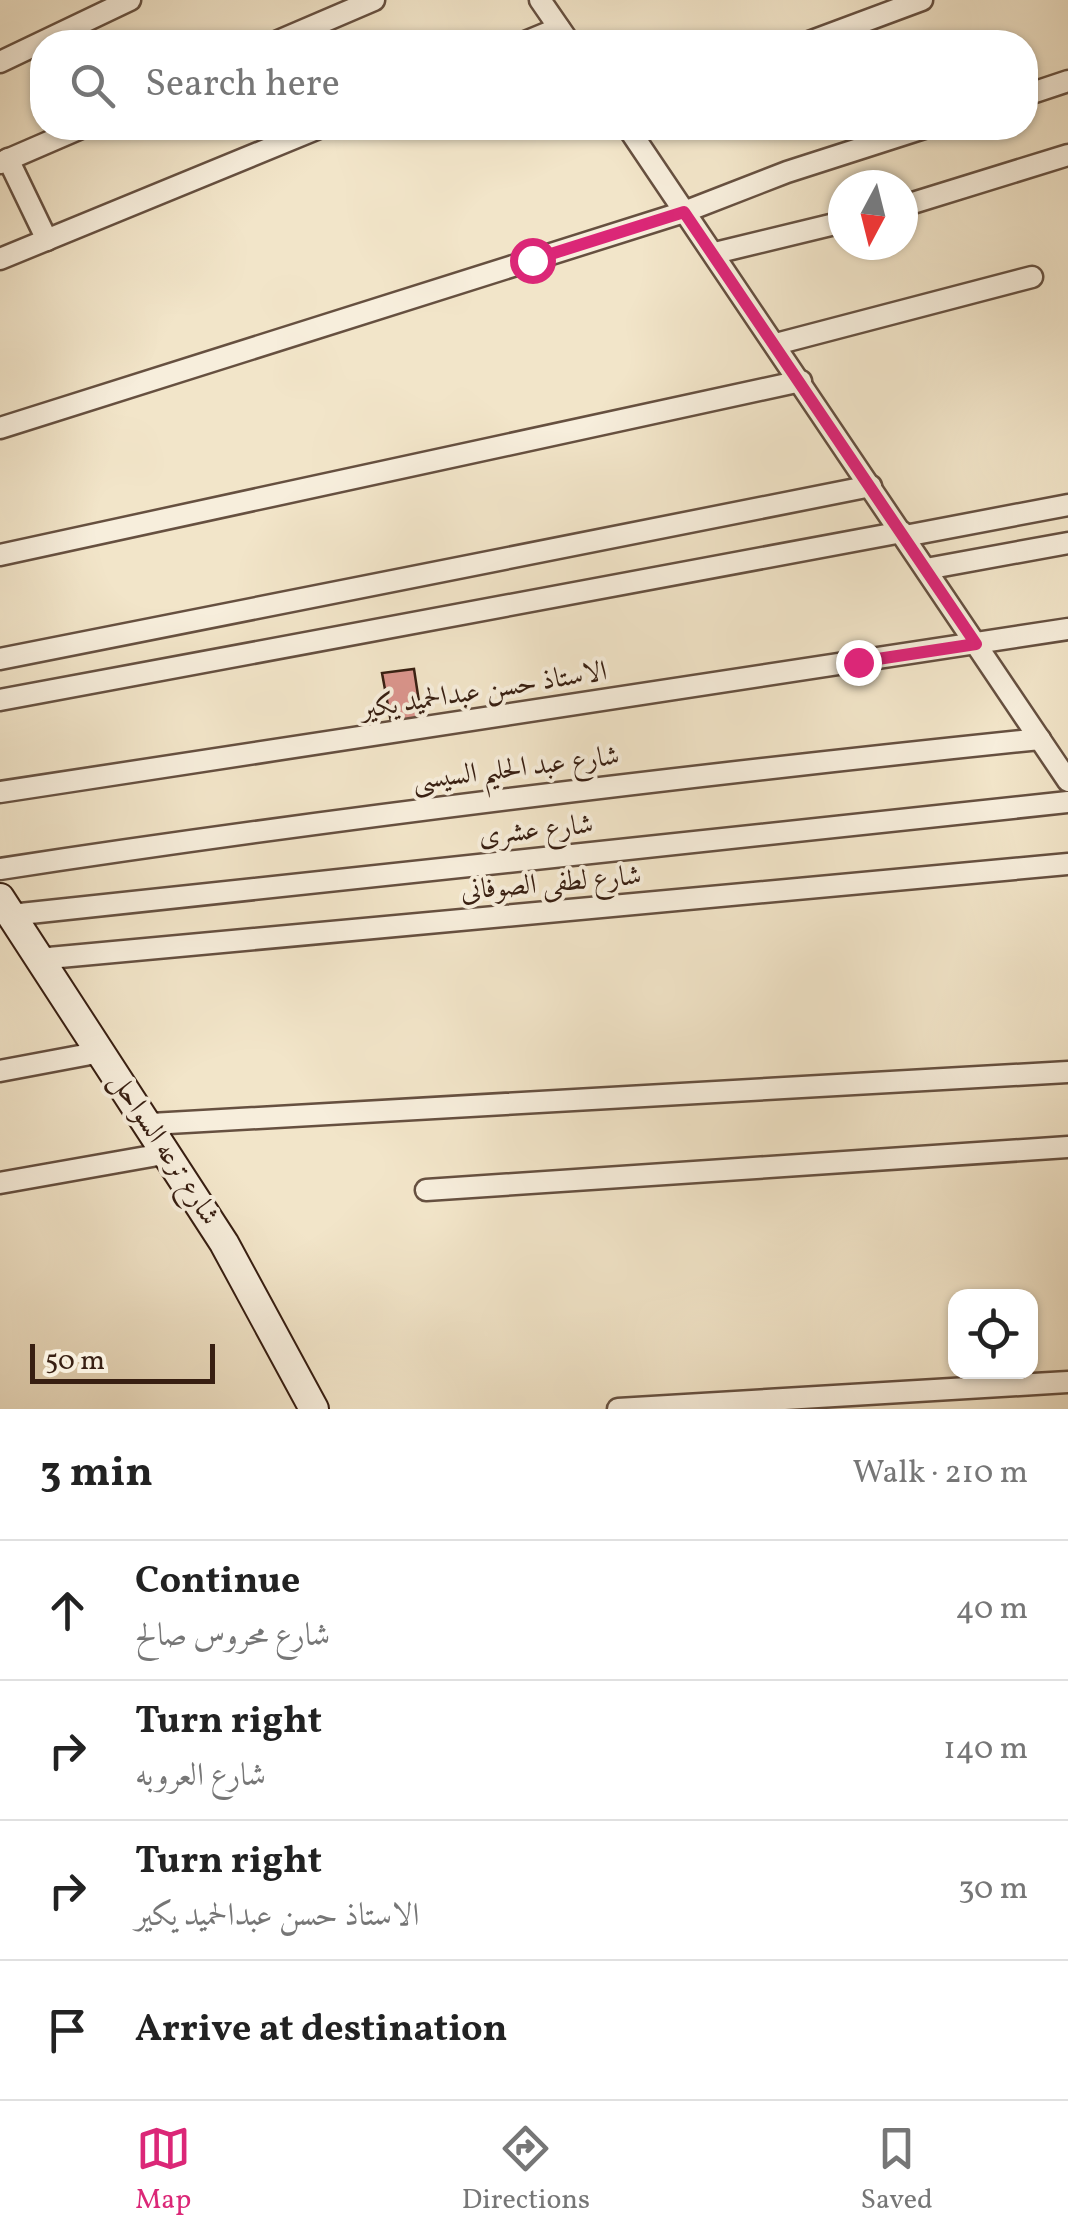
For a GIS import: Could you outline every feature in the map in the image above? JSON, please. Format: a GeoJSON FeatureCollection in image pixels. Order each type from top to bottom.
{"type":"FeatureCollection","features":[{"type":"Feature","properties":{"kind":"main road","name":"شارع ترعه السواحل"},"geometry":{"type":"LineString","coordinates":[[4,906],[151,1124],[224,1243],[314,1409]]}},
{"type":"Feature","properties":{"kind":"street"},"geometry":{"type":"LineString","coordinates":[[67,30],[130,0]]}},
{"type":"Feature","properties":{"kind":"street"},"geometry":{"type":"LineString","coordinates":[[304,30],[374,0]]}},
{"type":"Feature","properties":{"kind":"street"},"geometry":{"type":"LineString","coordinates":[[540,0],[561,30]]}},
{"type":"Feature","properties":{"kind":"street"},"geometry":{"type":"LineString","coordinates":[[841,30],[922,0]]}},
{"type":"Feature","properties":{"kind":"street"},"geometry":{"type":"LineString","coordinates":[[0,62],[30,48]]}},
{"type":"Feature","properties":{"kind":"street"},"geometry":{"type":"LineString","coordinates":[[1038,91],[1068,81]]}},
{"type":"Feature","properties":{"kind":"street"},"geometry":{"type":"LineString","coordinates":[[47,240],[4,161],[52,140]]}},
{"type":"Feature","properties":{"kind":"street"},"geometry":{"type":"LineString","coordinates":[[0,259],[290,140]]}},
{"type":"Feature","properties":{"kind":"street"},"geometry":{"type":"LineString","coordinates":[[636,140],[1065,771]]}},
{"type":"Feature","properties":{"kind":"street"},"geometry":{"type":"LineString","coordinates":[[0,428],[684,212],[787,172],[887,140]]}},
{"type":"Feature","properties":{"kind":"street"},"geometry":{"type":"LineString","coordinates":[[918,201],[1068,155]]}},
{"type":"Feature","properties":{"kind":"street"},"geometry":{"type":"LineString","coordinates":[[714,254],[828,226]]}},
{"type":"Feature","properties":{"kind":"street"},"geometry":{"type":"LineString","coordinates":[[776,344],[1032,277]]}},
{"type":"Feature","properties":{"kind":"street"},"geometry":{"type":"LineString","coordinates":[[0,555],[801,381]]}},
{"type":"Feature","properties":{"kind":"street"},"geometry":{"type":"LineString","coordinates":[[0,659],[872,486]]}},
{"type":"Feature","properties":{"kind":"street"},"geometry":{"type":"LineString","coordinates":[[0,700],[1068,505]]}},
{"type":"Feature","properties":{"kind":"street"},"geometry":{"type":"LineString","coordinates":[[926,569],[1068,542]]}},
{"type":"Feature","properties":{"kind":"street","name":"الاستاذ حسن عبدالحميد يكير"},"geometry":{"type":"LineString","coordinates":[[0,792],[1068,629]]}},
{"type":"Feature","properties":{"kind":"street","name":"شارع عبد الحليم السيسى"},"geometry":{"type":"LineString","coordinates":[[0,869],[437,806],[1040,739]]}},
{"type":"Feature","properties":{"kind":"street","name":"شارع عشرى"},"geometry":{"type":"LineString","coordinates":[[4,906],[1068,802]]}},
{"type":"Feature","properties":{"kind":"street","name":"شارع لطفى الصوفانى"},"geometry":{"type":"LineString","coordinates":[[38,959],[1068,864]]}},
{"type":"Feature","properties":{"kind":"street"},"geometry":{"type":"LineString","coordinates":[[0,1070],[101,1052]]}},
{"type":"Feature","properties":{"kind":"street"},"geometry":{"type":"LineString","coordinates":[[151,1124],[1068,1072]]}},
{"type":"Feature","properties":{"kind":"street"},"geometry":{"type":"LineString","coordinates":[[426,1190],[1068,1147]]}},
{"type":"Feature","properties":{"kind":"street"},"geometry":{"type":"LineString","coordinates":[[0,1183],[169,1154]]}},
{"type":"Feature","properties":{"kind":"street"},"geometry":{"type":"LineString","coordinates":[[618,1409],[1068,1382]]}},
{"type":"Feature","properties":{"kind":"building"},"geometry":{"type":"Polygon","coordinates":[[[414,669],[423,728],[393,733],[382,673],[414,669]]]}},
{"type":"Feature","properties":{"kind":"route"},"geometry":{"type":"LineString","coordinates":[[532,260],[684,212],[976,644],[858,662]]}}]}
